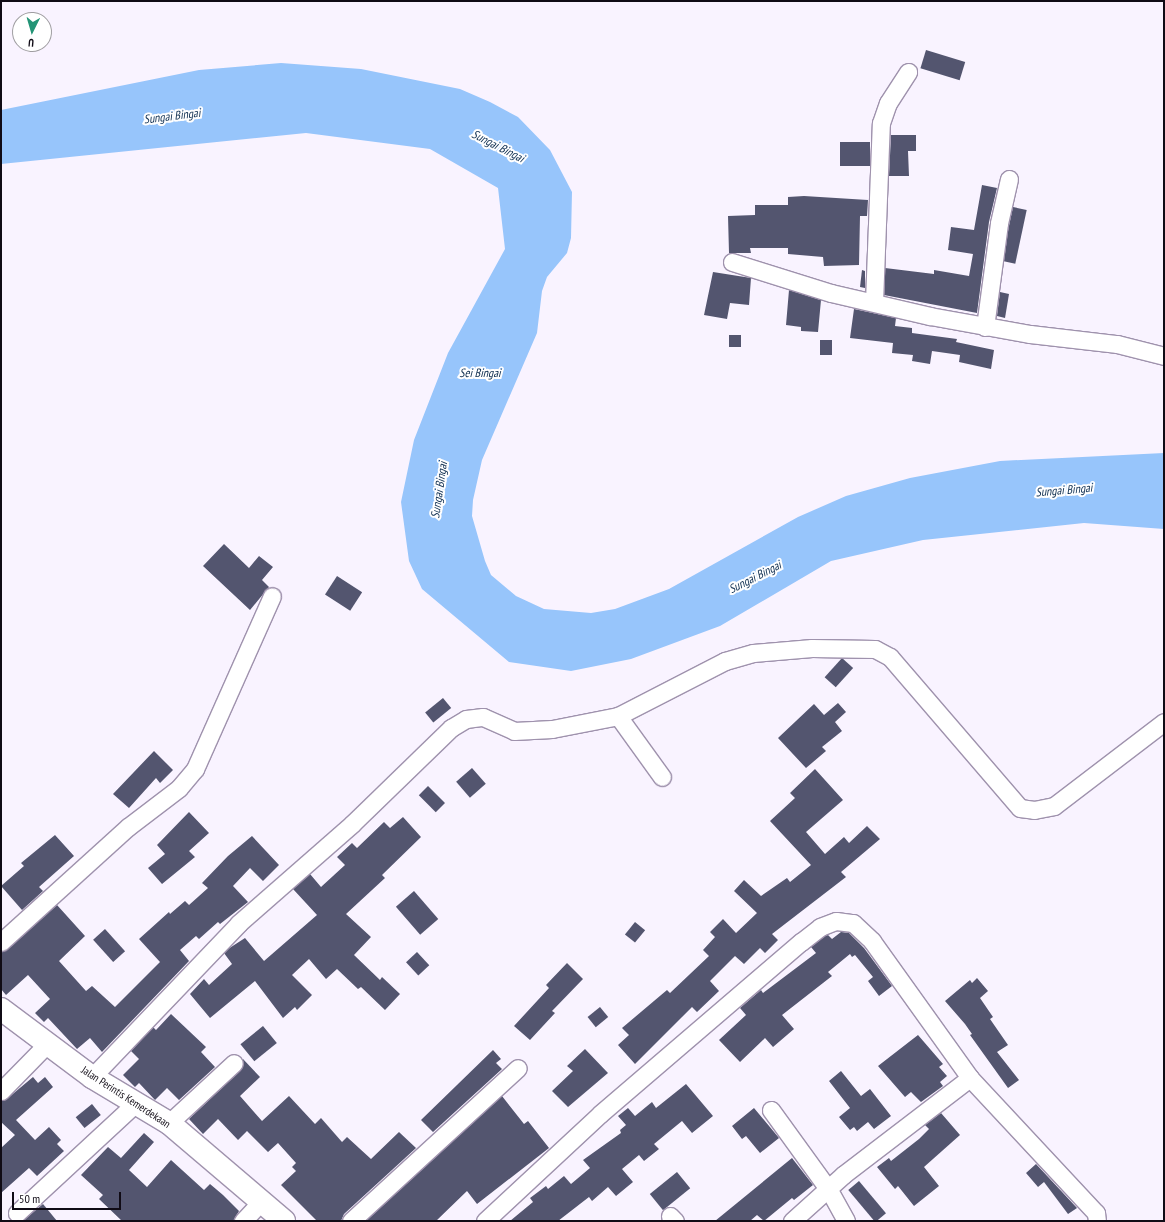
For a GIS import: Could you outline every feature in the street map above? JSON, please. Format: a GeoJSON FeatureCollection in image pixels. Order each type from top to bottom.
{"type":"FeatureCollection","features":[{"type":"Feature","properties":{"kind":"street"},"geometry":{"type":"LineString","coordinates":[[874,302],[880,123],[888,103],[908,72]]}},
{"type":"Feature","properties":{"kind":"street"},"geometry":{"type":"LineString","coordinates":[[985,327],[999,222],[1009,179]]}},
{"type":"Feature","properties":{"kind":"street"},"geometry":{"type":"LineString","coordinates":[[732,262],[831,293],[985,327],[1118,344],[1164,356]]}},
{"type":"Feature","properties":{"kind":"street"},"geometry":{"type":"LineString","coordinates":[[1,942],[128,827],[179,788],[195,769],[272,596]]}},
{"type":"Feature","properties":{"kind":"street"},"geometry":{"type":"LineString","coordinates":[[92,1077],[239,923],[352,824],[451,728],[466,719],[483,717],[514,731],[552,729],[618,716],[724,661],[753,653],[769,650],[875,649],[890,657],[1020,808],[1034,810],[1054,806],[1164,722]]}},
{"type":"Feature","properties":{"kind":"street"},"geometry":{"type":"LineString","coordinates":[[618,716],[662,777]]}},
{"type":"Feature","properties":{"kind":"street"},"geometry":{"type":"LineString","coordinates":[[484,1221],[600,1114],[795,947],[820,927],[836,921],[853,923],[872,941],[970,1078],[1096,1213],[1097,1221]]}},
{"type":"Feature","properties":{"kind":"street","name":"Jalan Perintis Kemerdekaan"},"geometry":{"type":"LineString","coordinates":[[1,1010],[48,1043],[92,1077],[137,1102],[169,1123],[260,1203],[284,1221]]}},
{"type":"Feature","properties":{"kind":"street"},"geometry":{"type":"LineString","coordinates":[[1,1091],[48,1043]]}},
{"type":"Feature","properties":{"kind":"street"},"geometry":{"type":"LineString","coordinates":[[169,1123],[234,1064]]}},
{"type":"Feature","properties":{"kind":"street"},"geometry":{"type":"LineString","coordinates":[[351,1221],[518,1068]]}},
{"type":"Feature","properties":{"kind":"street"},"geometry":{"type":"LineString","coordinates":[[792,1221],[829,1190],[843,1175],[970,1078]]}},
{"type":"Feature","properties":{"kind":"street"},"geometry":{"type":"LineString","coordinates":[[16,1213],[137,1102]]}},
{"type":"Feature","properties":{"kind":"street"},"geometry":{"type":"LineString","coordinates":[[771,1110],[829,1190],[846,1221]]}},
{"type":"Feature","properties":{"kind":"street"},"geometry":{"type":"LineString","coordinates":[[243,1221],[260,1203]]}},
{"type":"Feature","properties":{"kind":"water","name":"Sei Bingai"},"geometry":{"type":"Polygon","coordinates":[[[281,63],[361,69],[460,89],[490,102],[518,117],[550,150],[572,192],[571,238],[567,253],[547,277],[542,291],[537,333],[482,460],[473,500],[472,516],[485,561],[491,575],[516,596],[544,609],[591,613],[615,609],[669,589],[798,517],[846,496],[910,478],[1000,461],[1164,453],[1164,529],[1084,523],[923,540],[831,561],[720,626],[631,659],[571,671],[509,662],[422,589],[409,561],[401,502],[414,440],[448,353],[505,249],[498,188],[430,149],[306,133],[1,164],[1,110],[199,70],[281,63]]]}},
{"type":"Feature","properties":{"kind":"building"},"geometry":{"type":"Polygon","coordinates":[[[926,50],[965,62],[960,80],[920,68],[926,50]]]}},
{"type":"Feature","properties":{"kind":"building"},"geometry":{"type":"Polygon","coordinates":[[[891,135],[916,135],[916,151],[908,151],[909,176],[889,176],[891,135]]]}},
{"type":"Feature","properties":{"kind":"building"},"geometry":{"type":"Polygon","coordinates":[[[840,142],[870,142],[870,166],[840,166],[840,142]]]}},
{"type":"Feature","properties":{"kind":"building"},"geometry":{"type":"Polygon","coordinates":[[[982,185],[997,188],[989,222],[977,313],[884,295],[885,268],[934,274],[934,270],[969,276],[973,254],[948,250],[951,227],[974,230],[982,185]]]}},
{"type":"Feature","properties":{"kind":"building"},"geometry":{"type":"Polygon","coordinates":[[[804,196],[868,200],[867,216],[860,216],[859,265],[824,266],[823,257],[788,254],[788,248],[750,248],[751,253],[729,253],[728,216],[755,215],[755,205],[788,205],[788,197],[804,196]]]}},
{"type":"Feature","properties":{"kind":"building"},"geometry":{"type":"Polygon","coordinates":[[[1013,207],[1027,210],[1015,264],[1002,261],[1013,207]]]}},
{"type":"Feature","properties":{"kind":"building"},"geometry":{"type":"Polygon","coordinates":[[[862,270],[865,271],[865,288],[860,287],[862,270]]]}},
{"type":"Feature","properties":{"kind":"building"},"geometry":{"type":"Polygon","coordinates":[[[713,272],[751,278],[749,305],[730,303],[727,319],[704,315],[713,272]]]}},
{"type":"Feature","properties":{"kind":"building"},"geometry":{"type":"Polygon","coordinates":[[[789,290],[821,300],[818,332],[801,331],[801,327],[786,325],[789,290]]]}},
{"type":"Feature","properties":{"kind":"building"},"geometry":{"type":"Polygon","coordinates":[[[1000,292],[1009,294],[1005,318],[997,316],[1000,292]]]}},
{"type":"Feature","properties":{"kind":"building"},"geometry":{"type":"Polygon","coordinates":[[[854,309],[896,318],[895,326],[912,328],[912,333],[957,339],[956,342],[994,350],[991,369],[959,362],[960,355],[932,351],[930,364],[912,361],[913,355],[892,353],[893,343],[850,338],[854,309]]]}},
{"type":"Feature","properties":{"kind":"building"},"geometry":{"type":"Polygon","coordinates":[[[729,335],[741,335],[741,347],[729,347],[729,335]]]}},
{"type":"Feature","properties":{"kind":"building"},"geometry":{"type":"Polygon","coordinates":[[[820,340],[832,340],[832,355],[820,355],[820,340]]]}},
{"type":"Feature","properties":{"kind":"building"},"geometry":{"type":"Polygon","coordinates":[[[224,544],[249,568],[259,556],[273,567],[262,580],[269,587],[250,610],[203,566],[224,544]]]}},
{"type":"Feature","properties":{"kind":"building"},"geometry":{"type":"Polygon","coordinates":[[[337,576],[362,592],[350,611],[325,594],[337,576]]]}},
{"type":"Feature","properties":{"kind":"building"},"geometry":{"type":"Polygon","coordinates":[[[842,658],[853,668],[836,687],[825,677],[842,658]]]}},
{"type":"Feature","properties":{"kind":"building"},"geometry":{"type":"Polygon","coordinates":[[[443,698],[451,708],[433,723],[425,712],[443,698]]]}},
{"type":"Feature","properties":{"kind":"building"},"geometry":{"type":"Polygon","coordinates":[[[838,703],[846,712],[835,722],[842,731],[822,747],[826,751],[806,768],[778,738],[814,704],[824,715],[838,703]]]}},
{"type":"Feature","properties":{"kind":"building"},"geometry":{"type":"Polygon","coordinates":[[[154,751],[173,770],[160,783],[156,778],[129,808],[113,794],[154,751]]]}},
{"type":"Feature","properties":{"kind":"building"},"geometry":{"type":"Polygon","coordinates":[[[472,768],[486,784],[470,798],[456,782],[472,768]]]}},
{"type":"Feature","properties":{"kind":"building"},"geometry":{"type":"Polygon","coordinates":[[[815,769],[843,800],[806,832],[825,854],[844,837],[849,843],[867,826],[880,839],[841,872],[846,877],[772,934],[778,940],[765,953],[760,948],[744,964],[735,956],[710,981],[719,991],[697,1012],[692,1007],[635,1064],[618,1045],[629,1035],[622,1028],[667,990],[670,993],[709,956],[703,950],[715,937],[710,932],[723,919],[736,933],[757,913],[734,891],[744,880],[761,896],[787,878],[790,882],[811,865],[770,821],[795,798],[790,793],[815,769]]]}},
{"type":"Feature","properties":{"kind":"building"},"geometry":{"type":"Polygon","coordinates":[[[428,786],[445,803],[436,812],[419,795],[428,786]]]}},
{"type":"Feature","properties":{"kind":"building"},"geometry":{"type":"Polygon","coordinates":[[[189,812],[209,833],[189,851],[195,857],[162,884],[148,868],[165,854],[157,845],[189,812]]]}},
{"type":"Feature","properties":{"kind":"building"},"geometry":{"type":"Polygon","coordinates":[[[403,817],[421,837],[382,875],[385,878],[346,914],[371,937],[354,955],[380,980],[382,977],[400,994],[385,1010],[361,987],[358,989],[337,969],[326,979],[309,959],[292,975],[312,995],[297,1010],[295,1007],[283,1018],[255,981],[210,1018],[190,994],[204,979],[209,985],[232,964],[224,953],[245,938],[264,961],[317,915],[293,889],[310,874],[321,887],[345,865],[337,857],[352,843],[357,848],[384,822],[390,828],[403,817]]]}},
{"type":"Feature","properties":{"kind":"building"},"geometry":{"type":"Polygon","coordinates":[[[55,835],[74,856],[39,887],[43,891],[22,910],[1,886],[24,866],[21,863],[55,835]]]}},
{"type":"Feature","properties":{"kind":"building"},"geometry":{"type":"Polygon","coordinates":[[[252,836],[279,865],[263,881],[250,868],[233,886],[248,902],[220,924],[218,922],[199,939],[196,936],[180,950],[189,961],[102,1052],[90,1038],[77,1049],[48,1018],[44,1022],[35,1013],[50,999],[28,975],[6,995],[1,989],[1,952],[8,949],[57,905],[85,936],[59,961],[86,991],[92,986],[115,1007],[160,962],[139,939],[169,912],[170,914],[185,901],[189,905],[208,888],[202,883],[228,856],[252,836]]]}},
{"type":"Feature","properties":{"kind":"building"},"geometry":{"type":"Polygon","coordinates":[[[414,891],[438,919],[420,935],[396,907],[414,891]]]}},
{"type":"Feature","properties":{"kind":"building"},"geometry":{"type":"Polygon","coordinates":[[[635,922],[645,930],[635,943],[625,934],[635,922]]]}},
{"type":"Feature","properties":{"kind":"building"},"geometry":{"type":"Polygon","coordinates":[[[105,929],[125,951],[113,962],[93,940],[105,929]]]}},
{"type":"Feature","properties":{"kind":"building"},"geometry":{"type":"Polygon","coordinates":[[[841,932],[849,933],[864,948],[892,986],[879,996],[868,981],[873,977],[855,955],[852,957],[850,954],[828,972],[832,976],[782,1015],[794,1029],[773,1047],[765,1038],[740,1062],[719,1040],[746,1015],[740,1008],[761,990],[763,993],[816,953],[811,947],[825,936],[828,935],[832,939],[841,932]]]}},
{"type":"Feature","properties":{"kind":"building"},"geometry":{"type":"Polygon","coordinates":[[[417,952],[429,965],[418,975],[406,962],[417,952]]]}},
{"type":"Feature","properties":{"kind":"building"},"geometry":{"type":"Polygon","coordinates":[[[567,963],[583,979],[552,1011],[555,1013],[530,1040],[514,1026],[549,988],[546,985],[567,963]]]}},
{"type":"Feature","properties":{"kind":"building"},"geometry":{"type":"Polygon","coordinates":[[[977,978],[988,991],[980,998],[993,1017],[990,1019],[1008,1045],[997,1052],[1019,1080],[1008,1088],[970,1035],[972,1034],[965,1024],[945,1001],[970,980],[972,983],[977,978]]]}},
{"type":"Feature","properties":{"kind":"building"},"geometry":{"type":"Polygon","coordinates":[[[600,1007],[608,1017],[596,1027],[588,1017],[600,1007]]]}},
{"type":"Feature","properties":{"kind":"building"},"geometry":{"type":"Polygon","coordinates":[[[171,1014],[206,1047],[201,1052],[215,1067],[179,1100],[167,1088],[155,1100],[139,1083],[135,1087],[123,1075],[139,1059],[131,1051],[153,1027],[156,1030],[171,1014]]]}},
{"type":"Feature","properties":{"kind":"building"},"geometry":{"type":"Polygon","coordinates":[[[263,1026],[277,1043],[254,1061],[240,1044],[263,1026]]]}},
{"type":"Feature","properties":{"kind":"building"},"geometry":{"type":"Polygon","coordinates":[[[918,1035],[943,1064],[939,1067],[947,1076],[940,1082],[943,1086],[921,1102],[911,1092],[905,1097],[878,1066],[918,1035]]]}},
{"type":"Feature","properties":{"kind":"building"},"geometry":{"type":"Polygon","coordinates":[[[585,1049],[608,1073],[568,1107],[552,1091],[573,1071],[567,1066],[585,1049]]]}},
{"type":"Feature","properties":{"kind":"building"},"geometry":{"type":"Polygon","coordinates":[[[493,1050],[501,1059],[496,1063],[502,1069],[433,1132],[421,1120],[493,1050]]]}},
{"type":"Feature","properties":{"kind":"building"},"geometry":{"type":"Polygon","coordinates":[[[243,1059],[260,1077],[240,1096],[262,1121],[289,1096],[315,1124],[321,1118],[342,1142],[347,1137],[371,1159],[399,1132],[416,1148],[344,1214],[341,1221],[317,1221],[281,1185],[296,1171],[292,1167],[296,1163],[278,1143],[268,1152],[247,1131],[238,1140],[218,1119],[203,1134],[189,1119],[241,1070],[243,1059]]]}},
{"type":"Feature","properties":{"kind":"building"},"geometry":{"type":"Polygon","coordinates":[[[841,1071],[861,1096],[870,1089],[891,1116],[874,1129],[868,1122],[857,1131],[854,1127],[850,1130],[839,1117],[850,1108],[829,1081],[841,1071]]]}},
{"type":"Feature","properties":{"kind":"building"},"geometry":{"type":"Polygon","coordinates":[[[33,1077],[38,1083],[45,1077],[53,1087],[16,1120],[35,1140],[49,1127],[61,1140],[57,1144],[64,1151],[37,1176],[29,1168],[1,1193],[1,1148],[15,1135],[1,1122],[1,1101],[8,1098],[33,1077]]]}},
{"type":"Feature","properties":{"kind":"building"},"geometry":{"type":"Polygon","coordinates":[[[686,1084],[713,1116],[692,1133],[682,1121],[654,1144],[659,1149],[644,1161],[639,1155],[622,1169],[633,1182],[616,1196],[608,1187],[592,1201],[589,1197],[558,1221],[510,1221],[533,1202],[530,1198],[546,1186],[548,1189],[564,1176],[571,1184],[590,1168],[583,1160],[621,1133],[620,1130],[626,1125],[618,1116],[628,1108],[635,1116],[652,1102],[656,1108],[686,1084]]]}},
{"type":"Feature","properties":{"kind":"building"},"geometry":{"type":"Polygon","coordinates":[[[502,1096],[524,1124],[528,1121],[549,1148],[477,1204],[467,1191],[436,1221],[366,1221],[502,1096]]]}},
{"type":"Feature","properties":{"kind":"building"},"geometry":{"type":"Polygon","coordinates":[[[92,1104],[101,1115],[84,1128],[76,1117],[92,1104]]]}},
{"type":"Feature","properties":{"kind":"building"},"geometry":{"type":"Polygon","coordinates":[[[754,1108],[779,1138],[760,1153],[746,1136],[742,1139],[732,1126],[754,1108]]]}},
{"type":"Feature","properties":{"kind":"building"},"geometry":{"type":"Polygon","coordinates":[[[941,1113],[960,1135],[924,1167],[939,1186],[914,1206],[898,1186],[895,1189],[877,1167],[889,1158],[891,1161],[919,1139],[929,1129],[925,1125],[941,1113]]]}},
{"type":"Feature","properties":{"kind":"building"},"geometry":{"type":"Polygon","coordinates":[[[144,1133],[154,1142],[129,1170],[147,1187],[171,1160],[204,1190],[210,1184],[223,1195],[239,1211],[233,1221],[122,1221],[99,1199],[103,1195],[81,1175],[108,1147],[121,1158],[144,1133]]]}},
{"type":"Feature","properties":{"kind":"building"},"geometry":{"type":"Polygon","coordinates":[[[792,1158],[813,1185],[794,1200],[792,1198],[764,1221],[757,1215],[750,1221],[715,1221],[792,1158]]]}},
{"type":"Feature","properties":{"kind":"building"},"geometry":{"type":"Polygon","coordinates":[[[1036,1164],[1077,1208],[1068,1214],[1044,1182],[1038,1187],[1026,1173],[1036,1164]]]}},
{"type":"Feature","properties":{"kind":"building"},"geometry":{"type":"Polygon","coordinates":[[[677,1172],[690,1188],[663,1210],[650,1194],[677,1172]]]}},
{"type":"Feature","properties":{"kind":"building"},"geometry":{"type":"Polygon","coordinates":[[[859,1181],[886,1213],[877,1221],[874,1221],[848,1190],[859,1181]]]}},
{"type":"Feature","properties":{"kind":"building"},"geometry":{"type":"Polygon","coordinates":[[[43,1204],[57,1221],[23,1221],[24,1220],[43,1204]]]}},
{"type":"Feature","properties":{"kind":"water label","name":"Sungai Bingai"},"geometry":{"type":"Point","coordinates":[172,116]}},
{"type":"Feature","properties":{"kind":"water label","name":"Sungai Bingai"},"geometry":{"type":"Point","coordinates":[498,146]}},
{"type":"Feature","properties":{"kind":"water label","name":"Sungai Bingai"},"geometry":{"type":"Point","coordinates":[439,490]}},
{"type":"Feature","properties":{"kind":"water label","name":"Sungai Bingai"},"geometry":{"type":"Point","coordinates":[1064,490]}},
{"type":"Feature","properties":{"kind":"water label","name":"Sungai Bingai"},"geometry":{"type":"Point","coordinates":[755,577]}}]}
